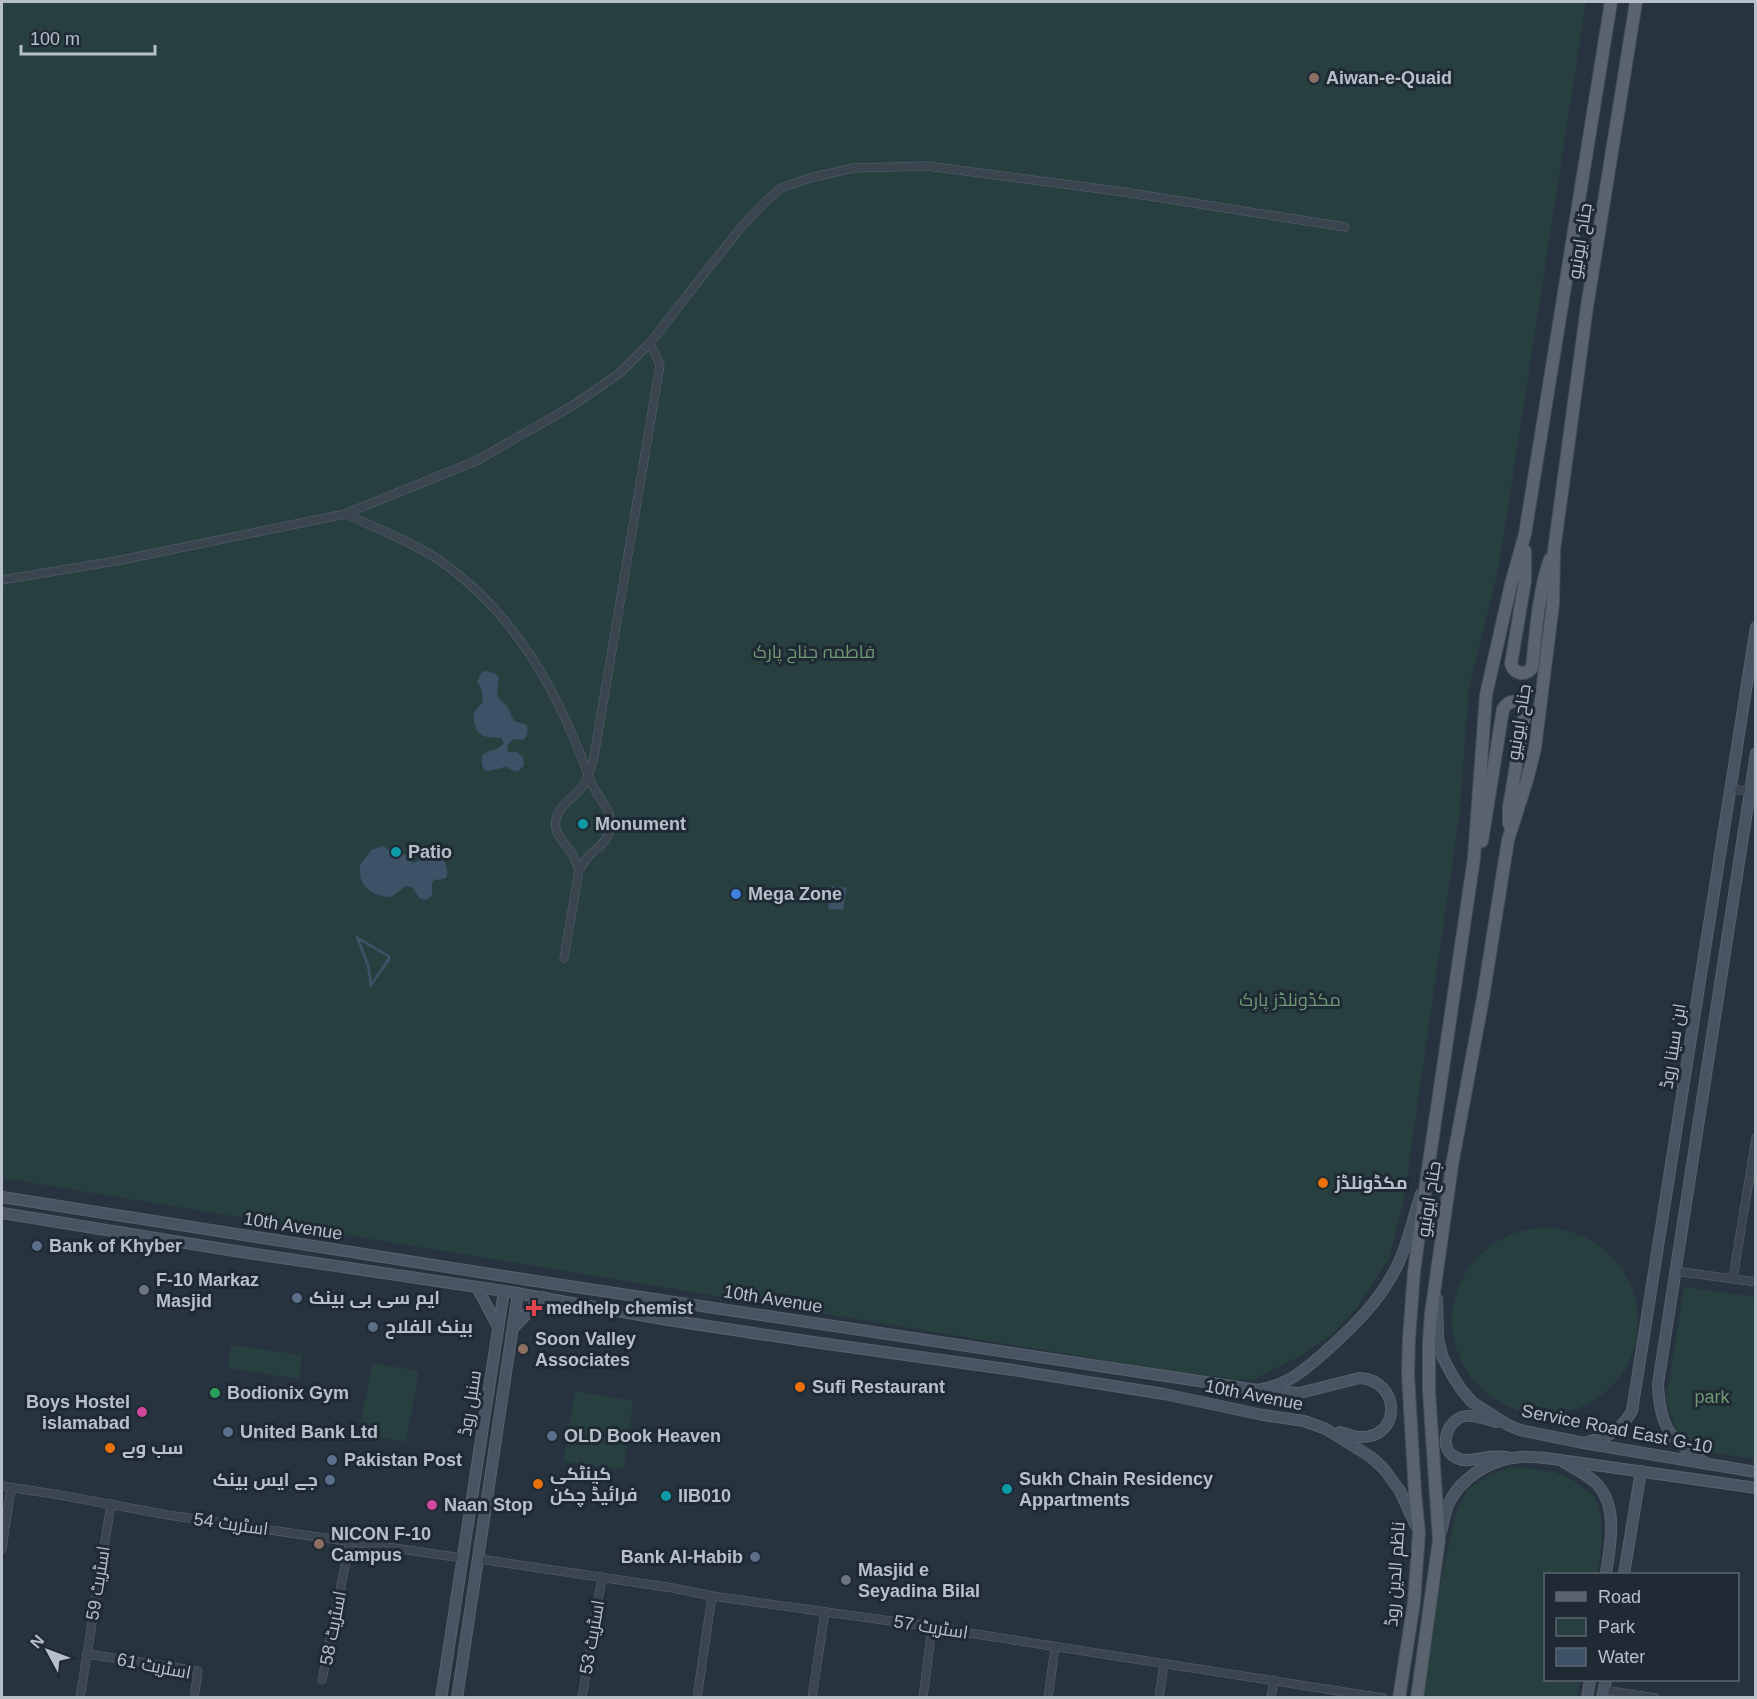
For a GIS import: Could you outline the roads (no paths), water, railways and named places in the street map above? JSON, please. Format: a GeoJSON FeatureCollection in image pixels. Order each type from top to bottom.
{"type":"FeatureCollection","features":[{"type":"Feature","properties":{"kind":"main road","name":"جناح ایونیو"},"geometry":{"type":"LineString","coordinates":[[1411,1417],[1409,1338],[1414,1272],[1426,1176],[1474,858],[1486,695],[1510,584],[1525,534],[1611,2]]}},
{"type":"Feature","properties":{"kind":"main road","name":"جناح ایونیو"},"geometry":{"type":"LineString","coordinates":[[1432,1446],[1429,1341],[1436,1273],[1452,1165],[1483,998],[1508,840],[1535,748],[1553,604],[1554,550],[1587,307],[1636,2]]}},
{"type":"Feature","properties":{"kind":"main road"},"geometry":{"type":"LineString","coordinates":[[1525,534],[1525,581],[1511,664],[1512,668],[1523,674],[1532,668],[1545,573],[1554,550]]}},
{"type":"Feature","properties":{"kind":"main road","name":"ابن سینا روڈ"},"geometry":{"type":"LineString","coordinates":[[1584,1443],[1612,1433],[1626,1421],[1632,1411],[1755,627]]}},
{"type":"Feature","properties":{"kind":"main road"},"geometry":{"type":"LineString","coordinates":[[1474,858],[1481,841],[1503,709],[1512,700],[1523,705],[1525,712],[1509,807],[1508,840]]}},
{"type":"Feature","properties":{"kind":"main road","name":"ابن سینا روڈ"},"geometry":{"type":"LineString","coordinates":[[1705,1463],[1676,1441],[1669,1431],[1659,1402],[1658,1384],[1753,792],[1755,753]]}},
{"type":"Feature","properties":{"kind":"main road","name":"10th Avenue"},"geometry":{"type":"LineString","coordinates":[[2,1197],[1258,1390],[1289,1380],[1304,1370],[1365,1314],[1380,1295],[1402,1255],[1426,1176]]}},
{"type":"Feature","properties":{"kind":"main road"},"geometry":{"type":"LineString","coordinates":[[68,1223],[70,1208]]}},
{"type":"Feature","properties":{"kind":"main road","name":"10th Avenue"},"geometry":{"type":"LineString","coordinates":[[2,1213],[518,1293],[668,1320],[1164,1394],[1263,1415],[1304,1421],[1326,1429],[1371,1457],[1384,1469],[1403,1497],[1419,1532]]}},
{"type":"Feature","properties":{"kind":"main road"},"geometry":{"type":"LineString","coordinates":[[333,1265],[337,1250]]}},
{"type":"Feature","properties":{"kind":"main road","name":"Service Road East G-10"},"geometry":{"type":"LineString","coordinates":[[1436,1273],[1438,1339],[1443,1358],[1461,1389],[1472,1402],[1508,1425],[1520,1430],[1584,1443],[1755,1472]]}},
{"type":"Feature","properties":{"kind":"main road"},"geometry":{"type":"LineString","coordinates":[[477,1287],[498,1328]]}},
{"type":"Feature","properties":{"kind":"main road","name":"سنبل روڈ"},"geometry":{"type":"LineString","coordinates":[[441,1698],[504,1291]]}},
{"type":"Feature","properties":{"kind":"main road","name":"سنبل روڈ"},"geometry":{"type":"LineString","coordinates":[[458,1698],[518,1293]]}},
{"type":"Feature","properties":{"kind":"main road"},"geometry":{"type":"LineString","coordinates":[[514,1327],[543,1298]]}},
{"type":"Feature","properties":{"kind":"main road"},"geometry":{"type":"LineString","coordinates":[[951,1361],[953,1344]]}},
{"type":"Feature","properties":{"kind":"main road"},"geometry":{"type":"LineString","coordinates":[[1258,1390],[1300,1393],[1368,1378],[1380,1385],[1388,1395],[1391,1414],[1388,1424],[1380,1432],[1371,1436],[1359,1437],[1326,1429]]}},
{"type":"Feature","properties":{"kind":"main road"},"geometry":{"type":"LineString","coordinates":[[1508,1425],[1468,1416],[1462,1417],[1455,1421],[1447,1432],[1446,1446],[1450,1454],[1457,1459],[1514,1458]]}},
{"type":"Feature","properties":{"kind":"main road","name":"ناظم الدین روڈ"},"geometry":{"type":"LineString","coordinates":[[1399,1698],[1414,1602],[1419,1532],[1411,1417]]}},
{"type":"Feature","properties":{"kind":"main road","name":"ناظم الدین روڈ"},"geometry":{"type":"LineString","coordinates":[[1417,1698],[1439,1540],[1432,1446]]}},
{"type":"Feature","properties":{"kind":"main road","name":"Service Road East G-10"},"geometry":{"type":"LineString","coordinates":[[1439,1540],[1447,1507],[1454,1493],[1463,1483],[1489,1466],[1523,1456],[1755,1488]]}},
{"type":"Feature","properties":{"kind":"main road"},"geometry":{"type":"LineString","coordinates":[[1559,1460],[1591,1479],[1603,1494],[1612,1532],[1606,1573]]}},
{"type":"Feature","properties":{"kind":"main road"},"geometry":{"type":"LineString","coordinates":[[1624,1573],[1641,1471]]}},
{"type":"Feature","properties":{"kind":"main road"},"geometry":{"type":"LineString","coordinates":[[1587,1698],[1590,1681]]}},
{"type":"Feature","properties":{"kind":"street"},"geometry":{"type":"LineString","coordinates":[[2,580],[137,557],[345,514],[476,461],[572,406],[620,373],[650,343],[743,225],[781,188],[810,178],[854,168],[927,166],[1124,192],[1345,227]]}},
{"type":"Feature","properties":{"kind":"street"},"geometry":{"type":"LineString","coordinates":[[579,870],[574,857],[556,830],[556,821],[563,805],[581,788],[594,757],[660,365],[650,343]]}},
{"type":"Feature","properties":{"kind":"street"},"geometry":{"type":"LineString","coordinates":[[345,514],[437,560],[473,586],[506,621],[552,688],[595,791],[609,812],[611,821],[606,840],[579,870],[564,958]]}},
{"type":"Feature","properties":{"kind":"street"},"geometry":{"type":"LineString","coordinates":[[1730,789],[1753,792]]}},
{"type":"Feature","properties":{"kind":"street"},"geometry":{"type":"LineString","coordinates":[[1733,1278],[1755,1138]]}},
{"type":"Feature","properties":{"kind":"street"},"geometry":{"type":"LineString","coordinates":[[1675,1271],[1755,1282]]}},
{"type":"Feature","properties":{"kind":"street","name":"اسٹریٹ 54"},"geometry":{"type":"LineString","coordinates":[[2,1486],[168,1515],[462,1558]]}},
{"type":"Feature","properties":{"kind":"street"},"geometry":{"type":"LineString","coordinates":[[2,1549],[11,1488]]}},
{"type":"Feature","properties":{"kind":"street","name":"اسٹریٹ 59"},"geometry":{"type":"LineString","coordinates":[[80,1698],[111,1504]]}},
{"type":"Feature","properties":{"kind":"street","name":"اسٹریٹ 58"},"geometry":{"type":"LineString","coordinates":[[322,1680],[350,1541]]}},
{"type":"Feature","properties":{"kind":"street","name":"اسٹریٹ 57"},"geometry":{"type":"LineString","coordinates":[[479,1559],[1383,1698]]}},
{"type":"Feature","properties":{"kind":"street","name":"اسٹریٹ 53"},"geometry":{"type":"LineString","coordinates":[[582,1698],[602,1577]]}},
{"type":"Feature","properties":{"kind":"street"},"geometry":{"type":"LineString","coordinates":[[697,1698],[712,1596]]}},
{"type":"Feature","properties":{"kind":"street"},"geometry":{"type":"LineString","coordinates":[[812,1698],[825,1612]]}},
{"type":"Feature","properties":{"kind":"street"},"geometry":{"type":"LineString","coordinates":[[923,1698],[933,1627]]}},
{"type":"Feature","properties":{"kind":"street"},"geometry":{"type":"LineString","coordinates":[[1048,1698],[1055,1647]]}},
{"type":"Feature","properties":{"kind":"street","name":"اسٹریٹ 61"},"geometry":{"type":"LineString","coordinates":[[87,1654],[198,1671],[194,1698]]}},
{"type":"Feature","properties":{"kind":"street"},"geometry":{"type":"LineString","coordinates":[[1159,1698],[1164,1664]]}},
{"type":"Feature","properties":{"kind":"street"},"geometry":{"type":"LineString","coordinates":[[1271,1698],[1274,1680]]}},
{"type":"Feature","properties":{"kind":"street"},"geometry":{"type":"LineString","coordinates":[[1604,1689],[1655,1698]]}},
{"type":"Feature","properties":{"kind":"water"},"geometry":{"type":"Polygon","coordinates":[[[485,671],[499,677],[497,693],[499,699],[507,706],[514,721],[527,725],[525,738],[523,740],[513,739],[507,746],[508,752],[517,752],[523,757],[524,765],[518,772],[506,767],[489,771],[483,768],[482,756],[504,743],[501,738],[483,736],[475,725],[474,712],[483,702],[482,690],[477,682],[481,673],[485,671]]]}},
{"type":"Feature","properties":{"kind":"water"},"geometry":{"type":"Polygon","coordinates":[[[382,846],[396,857],[410,853],[410,860],[414,863],[422,854],[433,852],[444,861],[447,877],[434,880],[432,896],[426,900],[419,898],[413,888],[406,886],[391,897],[374,893],[366,888],[361,880],[360,865],[371,850],[382,846]]]}},
{"type":"Feature","properties":{"kind":"water"},"geometry":{"type":"Polygon","coordinates":[[[832,886],[847,888],[843,910],[828,909],[832,886]]]}},
{"type":"Feature","properties":{"kind":"water"},"geometry":{"type":"Polygon","coordinates":[[[355,935],[391,956],[390,961],[370,988],[367,967],[355,935]],[[360,941],[369,964],[372,982],[388,957],[360,941]]]}},
{"type":"Feature","properties":{"kind":"place","name":"Aiwan-e-Quaid"},"geometry":{"type":"Point","coordinates":[1314,78]}},
{"type":"Feature","properties":{"kind":"place","name":"Monument"},"geometry":{"type":"Point","coordinates":[583,824]}},
{"type":"Feature","properties":{"kind":"place","name":"Patio"},"geometry":{"type":"Point","coordinates":[396,852]}},
{"type":"Feature","properties":{"kind":"place","name":"Mega Zone"},"geometry":{"type":"Point","coordinates":[736,894]}},
{"type":"Feature","properties":{"kind":"place","name":"مکڈونلڈز"},"geometry":{"type":"Point","coordinates":[1323,1183]}},
{"type":"Feature","properties":{"kind":"place","name":"Bank of Khyber"},"geometry":{"type":"Point","coordinates":[37,1246]}},
{"type":"Feature","properties":{"kind":"place","name":"F-10 Markaz Masjid"},"geometry":{"type":"Point","coordinates":[144,1290]}},
{"type":"Feature","properties":{"kind":"place","name":"ایم سی بی بینک"},"geometry":{"type":"Point","coordinates":[297,1298]}},
{"type":"Feature","properties":{"kind":"place","name":"medhelp chemist"},"geometry":{"type":"Point","coordinates":[534,1308]}},
{"type":"Feature","properties":{"kind":"place","name":"بینک الفلاح"},"geometry":{"type":"Point","coordinates":[373,1327]}},
{"type":"Feature","properties":{"kind":"place","name":"Soon Valley Associates"},"geometry":{"type":"Point","coordinates":[523,1349]}},
{"type":"Feature","properties":{"kind":"place","name":"Sufi Restaurant"},"geometry":{"type":"Point","coordinates":[800,1387]}},
{"type":"Feature","properties":{"kind":"place","name":"Bodionix Gym"},"geometry":{"type":"Point","coordinates":[215,1393]}},
{"type":"Feature","properties":{"kind":"place","name":"Boys Hostel islamabad"},"geometry":{"type":"Point","coordinates":[142,1412]}},
{"type":"Feature","properties":{"kind":"place","name":"United Bank Ltd"},"geometry":{"type":"Point","coordinates":[228,1432]}},
{"type":"Feature","properties":{"kind":"place","name":"OLD Book Heaven"},"geometry":{"type":"Point","coordinates":[552,1436]}},
{"type":"Feature","properties":{"kind":"place","name":"سب وے"},"geometry":{"type":"Point","coordinates":[110,1448]}},
{"type":"Feature","properties":{"kind":"place","name":"Pakistan Post"},"geometry":{"type":"Point","coordinates":[332,1460]}},
{"type":"Feature","properties":{"kind":"place","name":"جے ایس بینک"},"geometry":{"type":"Point","coordinates":[330,1480]}},
{"type":"Feature","properties":{"kind":"place","name":"کینٹکی فرائیڈ چکن"},"geometry":{"type":"Point","coordinates":[538,1484]}},
{"type":"Feature","properties":{"kind":"place","name":"Sukh Chain Residency Appartments"},"geometry":{"type":"Point","coordinates":[1007,1489]}},
{"type":"Feature","properties":{"kind":"place","name":"IIB010"},"geometry":{"type":"Point","coordinates":[666,1496]}},
{"type":"Feature","properties":{"kind":"place","name":"Naan Stop"},"geometry":{"type":"Point","coordinates":[432,1505]}},
{"type":"Feature","properties":{"kind":"place","name":"NICON F-10 Campus"},"geometry":{"type":"Point","coordinates":[319,1544]}},
{"type":"Feature","properties":{"kind":"place","name":"Bank Al-Habib"},"geometry":{"type":"Point","coordinates":[755,1557]}},
{"type":"Feature","properties":{"kind":"place","name":"Masjid e Seyadina Bilal"},"geometry":{"type":"Point","coordinates":[846,1580]}},
{"type":"Feature","properties":{"kind":"park label","name":"فاطمہ جناح پارک"},"geometry":{"type":"Point","coordinates":[814,652]}},
{"type":"Feature","properties":{"kind":"park label","name":"مکڈونلڈز پارک"},"geometry":{"type":"Point","coordinates":[1290,1000]}},
{"type":"Feature","properties":{"kind":"park label","name":"park"},"geometry":{"type":"Point","coordinates":[1712,1397]}}]}
